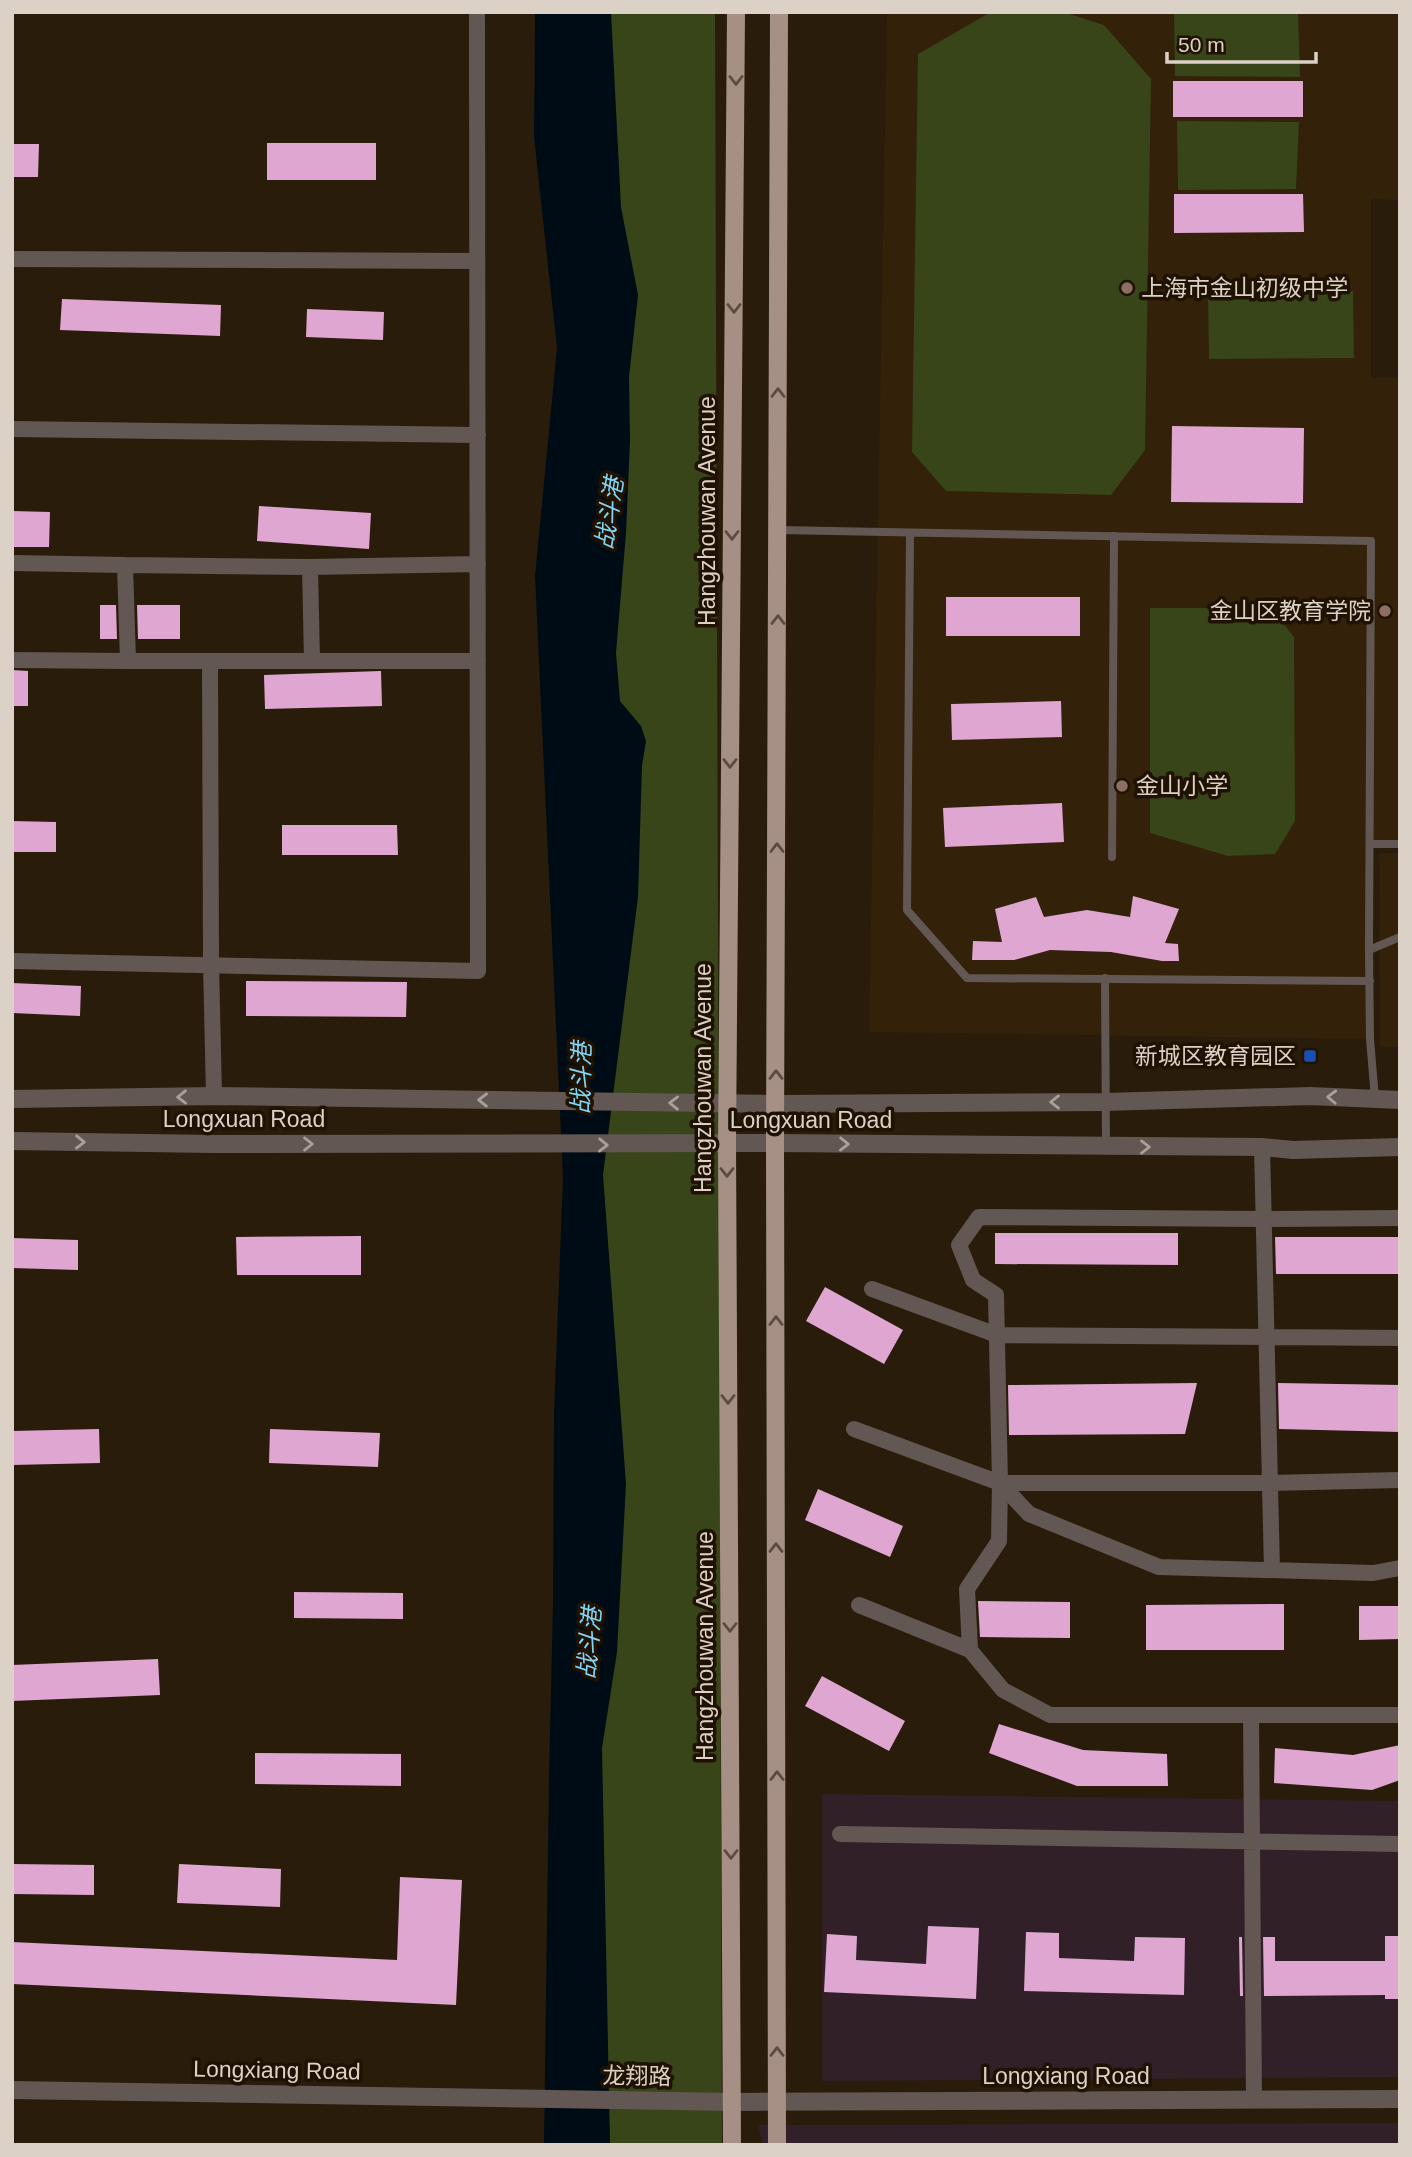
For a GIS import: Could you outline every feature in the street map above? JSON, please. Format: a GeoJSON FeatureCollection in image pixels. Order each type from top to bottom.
{"type":"FeatureCollection","features":[{"type":"Feature","properties":{"kind":"main road","name":"Hangzhouwan Avenue"},"geometry":{"type":"LineString","coordinates":[[732,2145],[727,1103],[736,12]]}},
{"type":"Feature","properties":{"kind":"main road"},"geometry":{"type":"LineString","coordinates":[[777,2145],[775,1104],[779,12]]}},
{"type":"Feature","properties":{"kind":"street"},"geometry":{"type":"LineString","coordinates":[[12,961],[478,971],[477,12]]}},
{"type":"Feature","properties":{"kind":"street"},"geometry":{"type":"LineString","coordinates":[[12,259],[477,261]]}},
{"type":"Feature","properties":{"kind":"street"},"geometry":{"type":"LineString","coordinates":[[12,429],[478,435]]}},
{"type":"Feature","properties":{"kind":"street"},"geometry":{"type":"LineString","coordinates":[[12,563],[310,567],[478,564]]}},
{"type":"Feature","properties":{"kind":"street"},"geometry":{"type":"LineString","coordinates":[[125,565],[128,661]]}},
{"type":"Feature","properties":{"kind":"street"},"geometry":{"type":"LineString","coordinates":[[310,567],[312,661]]}},
{"type":"Feature","properties":{"kind":"street"},"geometry":{"type":"LineString","coordinates":[[12,660],[478,661]]}},
{"type":"Feature","properties":{"kind":"street"},"geometry":{"type":"LineString","coordinates":[[210,661],[214,1096]]}},
{"type":"Feature","properties":{"kind":"street"},"geometry":{"type":"LineString","coordinates":[[12,1099],[214,1096],[775,1104],[1105,1102],[1310,1096],[1400,1100]]}},
{"type":"Feature","properties":{"kind":"street","name":"Longxuan Road"},"geometry":{"type":"LineString","coordinates":[[12,1142],[652,1145],[775,1143],[1262,1147],[1293,1150],[1400,1147]]}},
{"type":"Feature","properties":{"kind":"street"},"geometry":{"type":"LineString","coordinates":[[1262,1147],[1272,1570]]}},
{"type":"Feature","properties":{"kind":"street"},"geometry":{"type":"LineString","coordinates":[[970,1650],[967,1589],[999,1541],[996,1295],[973,1280],[959,1245],[979,1217],[1400,1218]]}},
{"type":"Feature","properties":{"kind":"street"},"geometry":{"type":"LineString","coordinates":[[872,1289],[997,1335],[1400,1338]]}},
{"type":"Feature","properties":{"kind":"street"},"geometry":{"type":"LineString","coordinates":[[854,1429],[1000,1483],[1400,1480]]}},
{"type":"Feature","properties":{"kind":"street"},"geometry":{"type":"LineString","coordinates":[[1000,1483],[1029,1514],[1158,1567],[1373,1573],[1400,1568]]}},
{"type":"Feature","properties":{"kind":"street"},"geometry":{"type":"LineString","coordinates":[[859,1605],[970,1650],[1003,1690],[1050,1715],[1400,1715]]}},
{"type":"Feature","properties":{"kind":"street"},"geometry":{"type":"LineString","coordinates":[[1251,1715],[1254,2100]]}},
{"type":"Feature","properties":{"kind":"street"},"geometry":{"type":"LineString","coordinates":[[840,1835],[1400,1844]]}},
{"type":"Feature","properties":{"kind":"street","name":"Longxiang Road"},"geometry":{"type":"LineString","coordinates":[[12,2090],[541,2098]]}},
{"type":"Feature","properties":{"kind":"street","name":"龙翔路"},"geometry":{"type":"LineString","coordinates":[[541,2098],[733,2102]]}},
{"type":"Feature","properties":{"kind":"street","name":"Longxiang Road"},"geometry":{"type":"LineString","coordinates":[[733,2102],[1400,2099]]}},
{"type":"Feature","properties":{"kind":"lane"},"geometry":{"type":"LineString","coordinates":[[778,530],[1371,541],[1369,950],[1370,1039],[1375,1099]]}},
{"type":"Feature","properties":{"kind":"lane"},"geometry":{"type":"LineString","coordinates":[[910,533],[907,910],[967,978],[1370,981]]}},
{"type":"Feature","properties":{"kind":"lane"},"geometry":{"type":"LineString","coordinates":[[1112,857],[1114,536]]}},
{"type":"Feature","properties":{"kind":"lane"},"geometry":{"type":"LineString","coordinates":[[1370,844],[1400,844]]}},
{"type":"Feature","properties":{"kind":"lane"},"geometry":{"type":"LineString","coordinates":[[1369,950],[1400,937]]}},
{"type":"Feature","properties":{"kind":"lane"},"geometry":{"type":"LineString","coordinates":[[1105,978],[1106,1147]]}},
{"type":"Feature","properties":{"kind":"shaded area"},"geometry":{"type":"Polygon","coordinates":[[[887,12],[1400,12],[1400,200],[1371,199],[1371,377],[1400,378],[1400,844],[1371,844],[1370,1039],[869,1032],[887,12]]]}},
{"type":"Feature","properties":{"kind":"shaded area"},"geometry":{"type":"Polygon","coordinates":[[[1379,853],[1400,853],[1400,1047],[1380,1047],[1379,853]]]}},
{"type":"Feature","properties":{"kind":"shaded area"},"geometry":{"type":"Polygon","coordinates":[[[822,1794],[1400,1801],[1400,2077],[822,2081],[822,1794]]]}},
{"type":"Feature","properties":{"kind":"shaded area"},"geometry":{"type":"Polygon","coordinates":[[[1400,2123],[1400,2145],[763,2145],[758,2125],[1400,2123]]]}},
{"type":"Feature","properties":{"kind":"green space"},"geometry":{"type":"Polygon","coordinates":[[[603,12],[715,12],[722,2145],[610,2145],[595,1746],[595,1173],[613,699],[614,205],[603,12]]]}},
{"type":"Feature","properties":{"kind":"green space"},"geometry":{"type":"Polygon","coordinates":[[[991,12],[1063,12],[1104,25],[1151,79],[1145,450],[1111,495],[946,491],[912,452],[918,54],[991,12]]]}},
{"type":"Feature","properties":{"kind":"green space"},"geometry":{"type":"Polygon","coordinates":[[[1174,12],[1298,12],[1300,77],[1175,76],[1174,12]]]}},
{"type":"Feature","properties":{"kind":"green space"},"geometry":{"type":"Polygon","coordinates":[[[1177,121],[1299,122],[1296,189],[1178,190],[1177,121]]]}},
{"type":"Feature","properties":{"kind":"green space"},"geometry":{"type":"Polygon","coordinates":[[[1353,291],[1354,358],[1209,359],[1208,292],[1353,291]]]}},
{"type":"Feature","properties":{"kind":"green space"},"geometry":{"type":"Polygon","coordinates":[[[1150,608],[1271,608],[1294,637],[1295,821],[1275,854],[1228,856],[1150,833],[1150,608]]]}},
{"type":"Feature","properties":{"kind":"water","name":"战斗港"},"geometry":{"type":"Polygon","coordinates":[[[535,12],[611,12],[621,207],[638,295],[629,377],[630,441],[626,533],[616,653],[620,701],[641,726],[646,741],[642,766],[638,897],[603,1175],[626,1484],[617,1652],[602,1748],[610,2145],[544,2145],[554,1412],[563,1177],[535,576],[557,348],[534,137],[535,12]]]}},
{"type":"Feature","properties":{"kind":"building"},"geometry":{"type":"Polygon","coordinates":[[[1173,81],[1303,81],[1303,117],[1173,117],[1173,81]]]}},
{"type":"Feature","properties":{"kind":"building"},"geometry":{"type":"Polygon","coordinates":[[[267,143],[376,143],[376,180],[267,180],[267,143]]]}},
{"type":"Feature","properties":{"kind":"building"},"geometry":{"type":"Polygon","coordinates":[[[12,144],[39,144],[38,177],[12,177],[12,144]]]}},
{"type":"Feature","properties":{"kind":"building"},"geometry":{"type":"Polygon","coordinates":[[[1174,194],[1303,194],[1304,232],[1174,233],[1174,194]]]}},
{"type":"Feature","properties":{"kind":"building"},"geometry":{"type":"Polygon","coordinates":[[[62,299],[221,305],[220,336],[60,330],[62,299]]]}},
{"type":"Feature","properties":{"kind":"building"},"geometry":{"type":"Polygon","coordinates":[[[307,309],[384,312],[383,340],[306,337],[307,309]]]}},
{"type":"Feature","properties":{"kind":"building"},"geometry":{"type":"Polygon","coordinates":[[[1172,426],[1304,428],[1303,503],[1171,502],[1172,426]]]}},
{"type":"Feature","properties":{"kind":"building"},"geometry":{"type":"Polygon","coordinates":[[[259,506],[371,513],[369,549],[257,541],[259,506]]]}},
{"type":"Feature","properties":{"kind":"building"},"geometry":{"type":"Polygon","coordinates":[[[12,511],[50,512],[49,547],[12,547],[12,511]]]}},
{"type":"Feature","properties":{"kind":"building"},"geometry":{"type":"Polygon","coordinates":[[[946,597],[1080,597],[1080,636],[946,636],[946,597]]]}},
{"type":"Feature","properties":{"kind":"building"},"geometry":{"type":"Polygon","coordinates":[[[100,605],[116,605],[117,639],[100,639],[100,605]]]}},
{"type":"Feature","properties":{"kind":"building"},"geometry":{"type":"Polygon","coordinates":[[[137,605],[180,605],[180,639],[138,639],[137,605]]]}},
{"type":"Feature","properties":{"kind":"building"},"geometry":{"type":"Polygon","coordinates":[[[12,670],[28,671],[28,706],[12,706],[12,670]]]}},
{"type":"Feature","properties":{"kind":"building"},"geometry":{"type":"Polygon","coordinates":[[[381,671],[382,706],[265,709],[264,675],[381,671]]]}},
{"type":"Feature","properties":{"kind":"building"},"geometry":{"type":"Polygon","coordinates":[[[1061,701],[1062,737],[952,740],[951,704],[1061,701]]]}},
{"type":"Feature","properties":{"kind":"building"},"geometry":{"type":"Polygon","coordinates":[[[1062,803],[1064,842],[945,847],[943,808],[1062,803]]]}},
{"type":"Feature","properties":{"kind":"building"},"geometry":{"type":"Polygon","coordinates":[[[12,821],[56,822],[56,852],[12,852],[12,821]]]}},
{"type":"Feature","properties":{"kind":"building"},"geometry":{"type":"Polygon","coordinates":[[[282,825],[397,825],[398,855],[282,855],[282,825]]]}},
{"type":"Feature","properties":{"kind":"building"},"geometry":{"type":"Polygon","coordinates":[[[1133,896],[1179,909],[1165,943],[1178,944],[1179,961],[1162,961],[1111,952],[1050,950],[1014,960],[972,960],[973,941],[1002,942],[995,909],[1036,897],[1044,917],[1087,910],[1130,917],[1133,896]]]}},
{"type":"Feature","properties":{"kind":"building"},"geometry":{"type":"Polygon","coordinates":[[[246,981],[407,982],[406,1017],[246,1016],[246,981]]]}},
{"type":"Feature","properties":{"kind":"building"},"geometry":{"type":"Polygon","coordinates":[[[12,983],[81,986],[80,1016],[12,1013],[12,983]]]}},
{"type":"Feature","properties":{"kind":"building"},"geometry":{"type":"Polygon","coordinates":[[[995,1233],[1178,1233],[1178,1265],[995,1264],[995,1233]]]}},
{"type":"Feature","properties":{"kind":"building"},"geometry":{"type":"Polygon","coordinates":[[[361,1236],[361,1275],[237,1275],[236,1237],[361,1236]]]}},
{"type":"Feature","properties":{"kind":"building"},"geometry":{"type":"Polygon","coordinates":[[[1275,1237],[1400,1237],[1400,1274],[1276,1274],[1275,1237]]]}},
{"type":"Feature","properties":{"kind":"building"},"geometry":{"type":"Polygon","coordinates":[[[12,1238],[78,1240],[78,1270],[12,1268],[12,1238]]]}},
{"type":"Feature","properties":{"kind":"building"},"geometry":{"type":"Polygon","coordinates":[[[825,1287],[903,1330],[884,1364],[806,1321],[825,1287]]]}},
{"type":"Feature","properties":{"kind":"building"},"geometry":{"type":"Polygon","coordinates":[[[1197,1383],[1185,1434],[1009,1435],[1008,1385],[1197,1383]]]}},
{"type":"Feature","properties":{"kind":"building"},"geometry":{"type":"Polygon","coordinates":[[[1278,1383],[1400,1385],[1400,1432],[1279,1429],[1278,1383]]]}},
{"type":"Feature","properties":{"kind":"building"},"geometry":{"type":"Polygon","coordinates":[[[99,1429],[100,1463],[12,1465],[12,1431],[99,1429]]]}},
{"type":"Feature","properties":{"kind":"building"},"geometry":{"type":"Polygon","coordinates":[[[270,1429],[380,1433],[378,1467],[269,1463],[270,1429]]]}},
{"type":"Feature","properties":{"kind":"building"},"geometry":{"type":"Polygon","coordinates":[[[818,1489],[903,1526],[890,1557],[805,1520],[818,1489]]]}},
{"type":"Feature","properties":{"kind":"building"},"geometry":{"type":"Polygon","coordinates":[[[294,1592],[403,1593],[403,1619],[294,1618],[294,1592]]]}},
{"type":"Feature","properties":{"kind":"building"},"geometry":{"type":"Polygon","coordinates":[[[978,1601],[1070,1602],[1070,1638],[980,1637],[978,1601]]]}},
{"type":"Feature","properties":{"kind":"building"},"geometry":{"type":"Polygon","coordinates":[[[1284,1604],[1284,1650],[1146,1650],[1146,1605],[1284,1604]]]}},
{"type":"Feature","properties":{"kind":"building"},"geometry":{"type":"Polygon","coordinates":[[[1359,1606],[1400,1606],[1400,1639],[1359,1640],[1359,1606]]]}},
{"type":"Feature","properties":{"kind":"building"},"geometry":{"type":"Polygon","coordinates":[[[158,1659],[160,1695],[12,1701],[12,1665],[158,1659]]]}},
{"type":"Feature","properties":{"kind":"building"},"geometry":{"type":"Polygon","coordinates":[[[822,1676],[905,1721],[889,1751],[805,1706],[822,1676]]]}},
{"type":"Feature","properties":{"kind":"building"},"geometry":{"type":"Polygon","coordinates":[[[999,1724],[1083,1750],[1167,1754],[1168,1786],[1077,1786],[989,1753],[999,1724]]]}},
{"type":"Feature","properties":{"kind":"building"},"geometry":{"type":"Polygon","coordinates":[[[1400,1745],[1400,1780],[1372,1790],[1274,1783],[1275,1748],[1353,1755],[1400,1745]]]}},
{"type":"Feature","properties":{"kind":"building"},"geometry":{"type":"Polygon","coordinates":[[[255,1753],[401,1754],[401,1786],[255,1784],[255,1753]]]}},
{"type":"Feature","properties":{"kind":"building"},"geometry":{"type":"Polygon","coordinates":[[[12,1864],[94,1865],[94,1895],[12,1894],[12,1864]]]}},
{"type":"Feature","properties":{"kind":"building"},"geometry":{"type":"Polygon","coordinates":[[[179,1864],[281,1869],[280,1907],[177,1903],[179,1864]]]}},
{"type":"Feature","properties":{"kind":"building"},"geometry":{"type":"Polygon","coordinates":[[[400,1877],[462,1880],[456,2005],[12,1984],[12,1942],[397,1960],[400,1877]]]}},
{"type":"Feature","properties":{"kind":"building"},"geometry":{"type":"Polygon","coordinates":[[[928,1926],[979,1928],[976,1999],[824,1992],[827,1934],[857,1936],[856,1960],[926,1964],[928,1926]]]}},
{"type":"Feature","properties":{"kind":"building"},"geometry":{"type":"Polygon","coordinates":[[[1026,1932],[1059,1933],[1059,1958],[1134,1961],[1135,1937],[1185,1938],[1184,1995],[1024,1991],[1026,1932]]]}},
{"type":"Feature","properties":{"kind":"building"},"geometry":{"type":"Polygon","coordinates":[[[1385,1936],[1400,1936],[1400,1999],[1385,1999],[1385,1995],[1264,1996],[1263,1937],[1275,1937],[1275,1961],[1385,1961],[1385,1936]]]}},
{"type":"Feature","properties":{"kind":"building"},"geometry":{"type":"Polygon","coordinates":[[[1239,1937],[1242,1937],[1243,1996],[1240,1996],[1239,1937]]]}},
{"type":"Feature","properties":{"kind":"place","name":"上海市金山初级中学"},"geometry":{"type":"Point","coordinates":[1127,288]}},
{"type":"Feature","properties":{"kind":"place","name":"金山区教育学院"},"geometry":{"type":"Point","coordinates":[1385,611]}},
{"type":"Feature","properties":{"kind":"place","name":"金山小学"},"geometry":{"type":"Point","coordinates":[1122,786]}},
{"type":"Feature","properties":{"kind":"place","name":"新城区教育园区"},"geometry":{"type":"Point","coordinates":[1310,1056]}}]}
